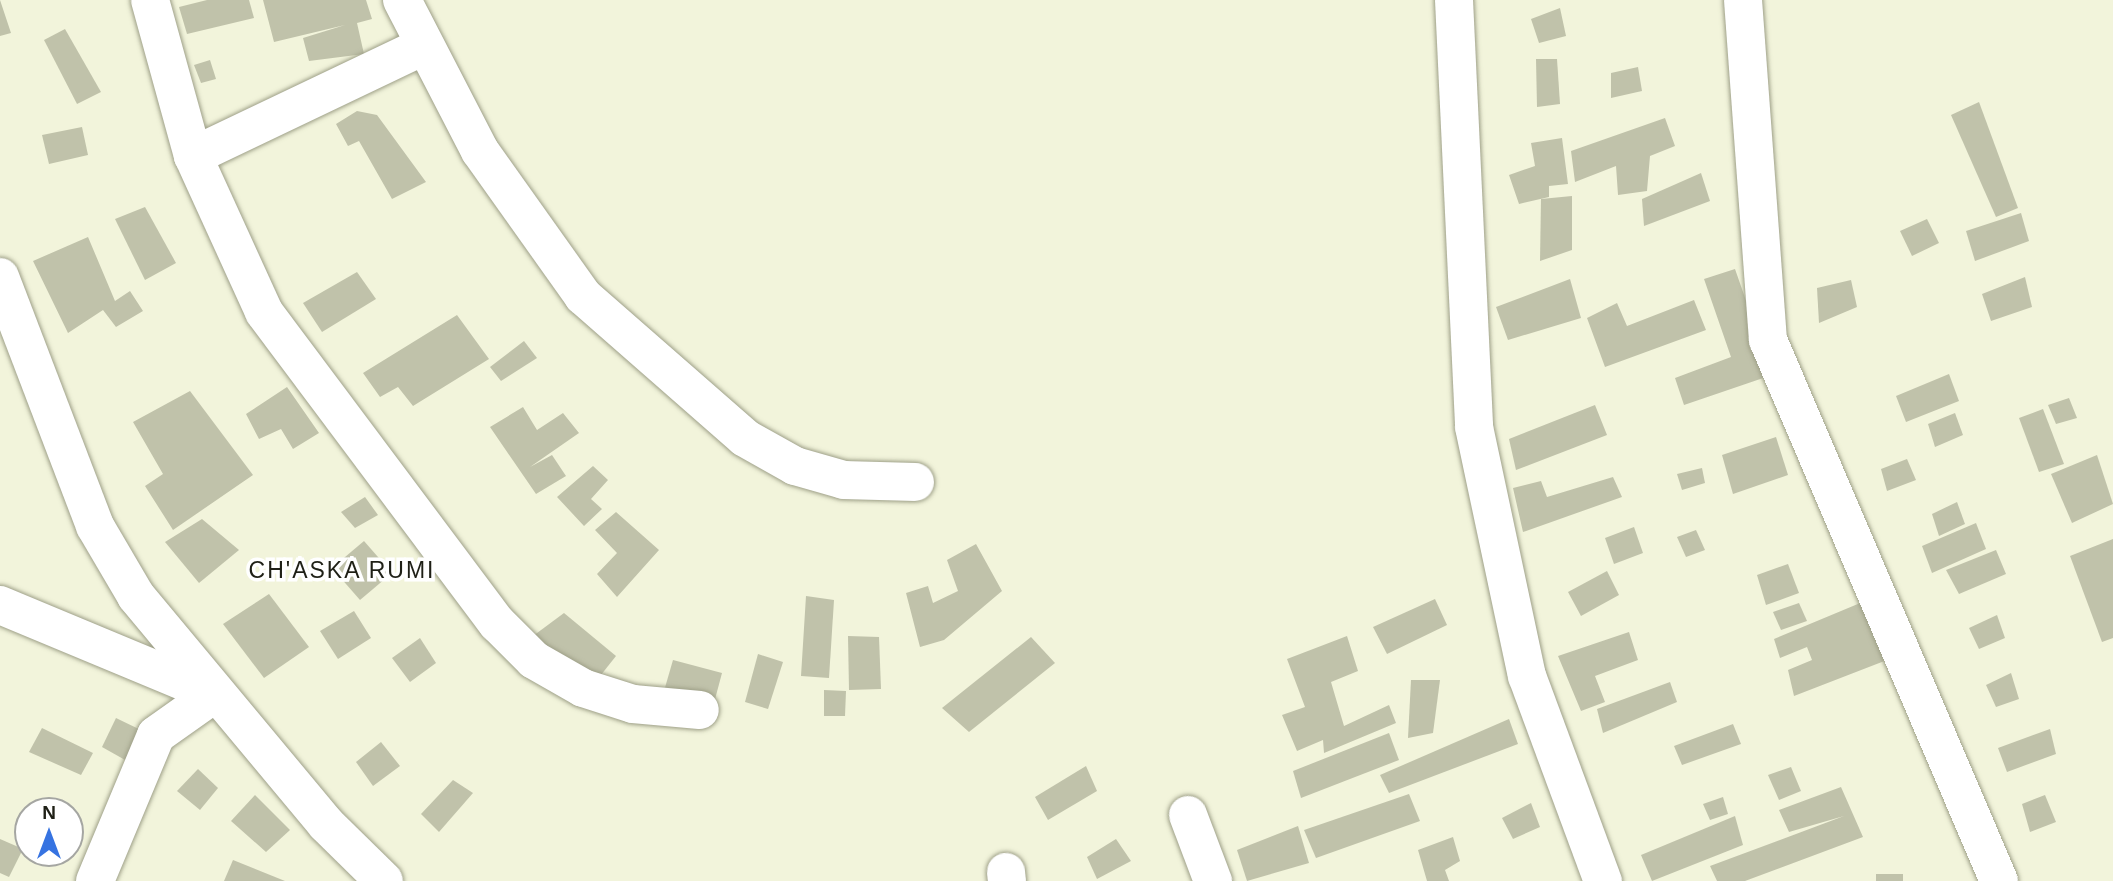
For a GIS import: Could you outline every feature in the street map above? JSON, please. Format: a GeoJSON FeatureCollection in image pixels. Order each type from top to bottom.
{"type":"FeatureCollection","features":[{"type":"Feature","properties":{"kind":"street"},"geometry":{"type":"LineString","coordinates":[[150,0],[193,156],[264,312],[497,623],[534,660],[583,688],[633,704],[700,710]]}},
{"type":"Feature","properties":{"kind":"street"},"geometry":{"type":"LineString","coordinates":[[402,0],[422,47],[480,150],[583,296],[765,449],[844,480],[915,482]]}},
{"type":"Feature","properties":{"kind":"street"},"geometry":{"type":"LineString","coordinates":[[1454,0],[1474,427],[1527,676],[1603,881]]}},
{"type":"Feature","properties":{"kind":"street"},"geometry":{"type":"LineString","coordinates":[[1743,0],[1768,340],[1999,881]]}},
{"type":"Feature","properties":{"kind":"street"},"geometry":{"type":"LineString","coordinates":[[193,156],[422,47]]}},
{"type":"Feature","properties":{"kind":"street"},"geometry":{"type":"LineString","coordinates":[[0,277],[95,526],[136,596],[214,694],[384,881]]}},
{"type":"Feature","properties":{"kind":"street"},"geometry":{"type":"LineString","coordinates":[[0,605],[214,694]]}},
{"type":"Feature","properties":{"kind":"street"},"geometry":{"type":"LineString","coordinates":[[95,881],[156,736],[214,694]]}},
{"type":"Feature","properties":{"kind":"street"},"geometry":{"type":"LineString","coordinates":[[1188,815],[1213,881]]}},
{"type":"Feature","properties":{"kind":"building"},"geometry":{"type":"Polygon","coordinates":[[[0,0],[11,33],[0,36],[0,0]]]}},
{"type":"Feature","properties":{"kind":"building"},"geometry":{"type":"Polygon","coordinates":[[[207,0],[249,0],[254,18],[187,34],[179,7],[207,0]]]}},
{"type":"Feature","properties":{"kind":"building"},"geometry":{"type":"Polygon","coordinates":[[[263,0],[366,0],[372,19],[357,23],[364,54],[309,61],[303,38],[345,25],[274,42],[263,0]]]}},
{"type":"Feature","properties":{"kind":"building"},"geometry":{"type":"Polygon","coordinates":[[[1560,8],[1566,36],[1539,43],[1531,19],[1560,8]]]}},
{"type":"Feature","properties":{"kind":"building"},"geometry":{"type":"Polygon","coordinates":[[[65,29],[101,92],[77,104],[44,40],[65,29]]]}},
{"type":"Feature","properties":{"kind":"building"},"geometry":{"type":"Polygon","coordinates":[[[1536,59],[1557,59],[1560,104],[1537,107],[1536,59]]]}},
{"type":"Feature","properties":{"kind":"building"},"geometry":{"type":"Polygon","coordinates":[[[210,60],[216,79],[201,83],[194,65],[210,60]]]}},
{"type":"Feature","properties":{"kind":"building"},"geometry":{"type":"Polygon","coordinates":[[[1638,67],[1642,91],[1611,98],[1611,73],[1638,67]]]}},
{"type":"Feature","properties":{"kind":"building"},"geometry":{"type":"Polygon","coordinates":[[[1979,102],[2018,208],[1996,217],[1951,115],[1979,102]]]}},
{"type":"Feature","properties":{"kind":"building"},"geometry":{"type":"Polygon","coordinates":[[[357,111],[377,115],[426,182],[392,199],[359,141],[348,146],[336,124],[357,111]]]}},
{"type":"Feature","properties":{"kind":"building"},"geometry":{"type":"Polygon","coordinates":[[[1665,118],[1675,146],[1650,156],[1647,191],[1618,195],[1616,166],[1575,182],[1571,151],[1665,118]]]}},
{"type":"Feature","properties":{"kind":"building"},"geometry":{"type":"Polygon","coordinates":[[[82,127],[88,155],[49,164],[42,135],[82,127]]]}},
{"type":"Feature","properties":{"kind":"building"},"geometry":{"type":"Polygon","coordinates":[[[1562,138],[1568,184],[1549,186],[1549,197],[1519,204],[1509,175],[1535,166],[1531,143],[1562,138]]]}},
{"type":"Feature","properties":{"kind":"building"},"geometry":{"type":"Polygon","coordinates":[[[1701,173],[1710,201],[1644,226],[1642,199],[1701,173]]]}},
{"type":"Feature","properties":{"kind":"building"},"geometry":{"type":"Polygon","coordinates":[[[1572,196],[1572,250],[1540,261],[1541,199],[1572,196]]]}},
{"type":"Feature","properties":{"kind":"building"},"geometry":{"type":"Polygon","coordinates":[[[145,207],[176,263],[145,280],[115,219],[145,207]]]}},
{"type":"Feature","properties":{"kind":"building"},"geometry":{"type":"Polygon","coordinates":[[[2021,213],[2029,241],[1975,261],[1966,231],[2021,213]]]}},
{"type":"Feature","properties":{"kind":"building"},"geometry":{"type":"Polygon","coordinates":[[[1927,219],[1939,243],[1912,256],[1900,231],[1927,219]]]}},
{"type":"Feature","properties":{"kind":"building"},"geometry":{"type":"Polygon","coordinates":[[[88,237],[115,301],[130,291],[143,311],[116,327],[103,310],[68,333],[33,261],[88,237]]]}},
{"type":"Feature","properties":{"kind":"building"},"geometry":{"type":"Polygon","coordinates":[[[1735,269],[1772,375],[1684,405],[1675,378],[1731,357],[1704,279],[1735,269]]]}},
{"type":"Feature","properties":{"kind":"building"},"geometry":{"type":"Polygon","coordinates":[[[357,272],[376,299],[322,332],[303,303],[357,272]]]}},
{"type":"Feature","properties":{"kind":"building"},"geometry":{"type":"Polygon","coordinates":[[[2025,277],[2032,307],[1991,321],[1982,294],[2025,277]]]}},
{"type":"Feature","properties":{"kind":"building"},"geometry":{"type":"Polygon","coordinates":[[[1570,279],[1581,318],[1508,340],[1496,307],[1570,279]]]}},
{"type":"Feature","properties":{"kind":"building"},"geometry":{"type":"Polygon","coordinates":[[[1851,280],[1857,307],[1819,323],[1817,288],[1851,280]]]}},
{"type":"Feature","properties":{"kind":"building"},"geometry":{"type":"Polygon","coordinates":[[[1694,300],[1706,330],[1605,367],[1587,318],[1617,303],[1627,326],[1694,300]]]}},
{"type":"Feature","properties":{"kind":"building"},"geometry":{"type":"Polygon","coordinates":[[[457,315],[489,359],[413,406],[398,387],[380,397],[363,373],[457,315]]]}},
{"type":"Feature","properties":{"kind":"building"},"geometry":{"type":"Polygon","coordinates":[[[524,341],[537,358],[501,381],[490,367],[524,341]]]}},
{"type":"Feature","properties":{"kind":"building"},"geometry":{"type":"Polygon","coordinates":[[[1949,374],[1959,401],[1906,422],[1896,396],[1949,374]]]}},
{"type":"Feature","properties":{"kind":"building"},"geometry":{"type":"Polygon","coordinates":[[[287,387],[319,433],[293,449],[281,429],[259,439],[246,414],[287,387]]]}},
{"type":"Feature","properties":{"kind":"building"},"geometry":{"type":"Polygon","coordinates":[[[190,391],[253,475],[173,530],[145,486],[163,474],[133,422],[190,391]]]}},
{"type":"Feature","properties":{"kind":"building"},"geometry":{"type":"Polygon","coordinates":[[[2069,398],[2077,418],[2056,424],[2048,405],[2069,398]]]}},
{"type":"Feature","properties":{"kind":"building"},"geometry":{"type":"Polygon","coordinates":[[[1595,405],[1607,435],[1516,470],[1509,439],[1595,405]]]}},
{"type":"Feature","properties":{"kind":"building"},"geometry":{"type":"Polygon","coordinates":[[[523,407],[537,430],[563,413],[579,433],[530,467],[552,455],[566,476],[536,494],[490,427],[523,407]]]}},
{"type":"Feature","properties":{"kind":"building"},"geometry":{"type":"Polygon","coordinates":[[[2043,409],[2064,464],[2039,472],[2019,418],[2043,409]]]}},
{"type":"Feature","properties":{"kind":"building"},"geometry":{"type":"Polygon","coordinates":[[[1955,413],[1963,435],[1935,447],[1928,424],[1955,413]]]}},
{"type":"Feature","properties":{"kind":"building"},"geometry":{"type":"Polygon","coordinates":[[[1776,437],[1788,475],[1733,494],[1722,455],[1776,437]]]}},
{"type":"Feature","properties":{"kind":"building"},"geometry":{"type":"Polygon","coordinates":[[[2097,455],[2113,504],[2072,523],[2051,474],[2097,455]]]}},
{"type":"Feature","properties":{"kind":"building"},"geometry":{"type":"Polygon","coordinates":[[[1907,459],[1916,480],[1887,491],[1881,469],[1907,459]]]}},
{"type":"Feature","properties":{"kind":"building"},"geometry":{"type":"Polygon","coordinates":[[[593,466],[608,480],[591,499],[602,509],[584,526],[557,497],[593,466]]]}},
{"type":"Feature","properties":{"kind":"building"},"geometry":{"type":"Polygon","coordinates":[[[1702,468],[1705,483],[1682,490],[1677,474],[1702,468]]]}},
{"type":"Feature","properties":{"kind":"building"},"geometry":{"type":"Polygon","coordinates":[[[1613,477],[1622,497],[1523,532],[1513,488],[1541,481],[1547,497],[1613,477]]]}},
{"type":"Feature","properties":{"kind":"building"},"geometry":{"type":"Polygon","coordinates":[[[365,497],[378,515],[355,528],[341,512],[365,497]]]}},
{"type":"Feature","properties":{"kind":"building"},"geometry":{"type":"Polygon","coordinates":[[[1957,502],[1965,524],[1939,536],[1932,514],[1957,502]]]}},
{"type":"Feature","properties":{"kind":"building"},"geometry":{"type":"Polygon","coordinates":[[[616,512],[659,550],[617,597],[597,574],[617,553],[595,530],[616,512]]]}},
{"type":"Feature","properties":{"kind":"building"},"geometry":{"type":"Polygon","coordinates":[[[202,519],[239,550],[199,583],[165,542],[202,519]]]}},
{"type":"Feature","properties":{"kind":"building"},"geometry":{"type":"Polygon","coordinates":[[[1976,523],[1986,549],[1932,573],[1922,546],[1976,523]]]}},
{"type":"Feature","properties":{"kind":"building"},"geometry":{"type":"Polygon","coordinates":[[[1634,527],[1643,553],[1614,564],[1605,538],[1634,527]]]}},
{"type":"Feature","properties":{"kind":"building"},"geometry":{"type":"Polygon","coordinates":[[[1696,530],[1705,550],[1686,557],[1677,537],[1696,530]]]}},
{"type":"Feature","properties":{"kind":"building"},"geometry":{"type":"Polygon","coordinates":[[[2113,539],[2113,638],[2102,642],[2070,556],[2113,539]]]}},
{"type":"Feature","properties":{"kind":"building"},"geometry":{"type":"Polygon","coordinates":[[[364,541],[392,573],[360,600],[332,568],[364,541]]]}},
{"type":"Feature","properties":{"kind":"building"},"geometry":{"type":"Polygon","coordinates":[[[976,544],[1002,591],[944,640],[920,647],[906,593],[928,586],[933,603],[958,591],[947,560],[976,544]]]}},
{"type":"Feature","properties":{"kind":"building"},"geometry":{"type":"Polygon","coordinates":[[[1996,550],[2006,574],[1959,594],[1946,570],[1996,550]]]}},
{"type":"Feature","properties":{"kind":"building"},"geometry":{"type":"Polygon","coordinates":[[[1788,564],[1799,593],[1766,605],[1757,575],[1788,564]]]}},
{"type":"Feature","properties":{"kind":"building"},"geometry":{"type":"Polygon","coordinates":[[[1607,571],[1619,595],[1581,616],[1568,592],[1607,571]]]}},
{"type":"Feature","properties":{"kind":"building"},"geometry":{"type":"Polygon","coordinates":[[[269,594],[309,647],[264,678],[223,624],[269,594]]]}},
{"type":"Feature","properties":{"kind":"building"},"geometry":{"type":"Polygon","coordinates":[[[806,596],[834,600],[829,678],[801,676],[806,596]]]}},
{"type":"Feature","properties":{"kind":"building"},"geometry":{"type":"Polygon","coordinates":[[[1435,599],[1447,625],[1387,654],[1373,627],[1435,599]]]}},
{"type":"Feature","properties":{"kind":"building"},"geometry":{"type":"Polygon","coordinates":[[[1865,601],[1887,660],[1794,696],[1788,670],[1812,660],[1807,647],[1780,658],[1774,639],[1865,601]]]}},
{"type":"Feature","properties":{"kind":"building"},"geometry":{"type":"Polygon","coordinates":[[[1799,603],[1807,621],[1781,630],[1773,612],[1799,603]]]}},
{"type":"Feature","properties":{"kind":"building"},"geometry":{"type":"Polygon","coordinates":[[[354,611],[371,638],[338,659],[320,631],[354,611]]]}},
{"type":"Feature","properties":{"kind":"building"},"geometry":{"type":"Polygon","coordinates":[[[564,613],[616,656],[593,685],[533,636],[564,613]]]}},
{"type":"Feature","properties":{"kind":"building"},"geometry":{"type":"Polygon","coordinates":[[[1997,615],[2005,638],[1979,649],[1969,628],[1997,615]]]}},
{"type":"Feature","properties":{"kind":"building"},"geometry":{"type":"Polygon","coordinates":[[[1629,632],[1638,660],[1595,676],[1605,702],[1581,711],[1558,656],[1629,632]]]}},
{"type":"Feature","properties":{"kind":"building"},"geometry":{"type":"Polygon","coordinates":[[[848,636],[879,637],[881,689],[849,690],[848,636]]]}},
{"type":"Feature","properties":{"kind":"building"},"geometry":{"type":"Polygon","coordinates":[[[1347,636],[1358,671],[1331,682],[1344,726],[1389,705],[1396,723],[1324,753],[1323,740],[1297,751],[1282,715],[1305,707],[1287,659],[1347,636]]]}},
{"type":"Feature","properties":{"kind":"building"},"geometry":{"type":"Polygon","coordinates":[[[1031,637],[1055,663],[969,732],[942,708],[1031,637]]]}},
{"type":"Feature","properties":{"kind":"building"},"geometry":{"type":"Polygon","coordinates":[[[420,638],[436,663],[410,682],[392,658],[420,638]]]}},
{"type":"Feature","properties":{"kind":"building"},"geometry":{"type":"Polygon","coordinates":[[[758,654],[783,662],[768,709],[745,702],[758,654]]]}},
{"type":"Feature","properties":{"kind":"building"},"geometry":{"type":"Polygon","coordinates":[[[673,660],[722,673],[714,703],[664,691],[673,660]]]}},
{"type":"Feature","properties":{"kind":"building"},"geometry":{"type":"Polygon","coordinates":[[[2011,673],[2019,699],[1996,707],[1986,685],[2011,673]]]}},
{"type":"Feature","properties":{"kind":"building"},"geometry":{"type":"Polygon","coordinates":[[[1411,680],[1440,680],[1433,733],[1408,738],[1411,680]]]}},
{"type":"Feature","properties":{"kind":"building"},"geometry":{"type":"Polygon","coordinates":[[[1670,682],[1677,702],[1603,733],[1597,709],[1670,682]]]}},
{"type":"Feature","properties":{"kind":"building"},"geometry":{"type":"Polygon","coordinates":[[[824,690],[846,691],[845,716],[824,716],[824,690]]]}},
{"type":"Feature","properties":{"kind":"building"},"geometry":{"type":"Polygon","coordinates":[[[116,718],[147,733],[134,765],[102,747],[116,718]]]}},
{"type":"Feature","properties":{"kind":"building"},"geometry":{"type":"Polygon","coordinates":[[[1509,719],[1518,744],[1389,793],[1380,775],[1509,719]]]}},
{"type":"Feature","properties":{"kind":"building"},"geometry":{"type":"Polygon","coordinates":[[[1733,724],[1741,744],[1682,765],[1674,746],[1733,724]]]}},
{"type":"Feature","properties":{"kind":"building"},"geometry":{"type":"Polygon","coordinates":[[[42,728],[93,753],[81,775],[29,752],[42,728]]]}},
{"type":"Feature","properties":{"kind":"building"},"geometry":{"type":"Polygon","coordinates":[[[2050,729],[2056,754],[2007,772],[1998,748],[2050,729]]]}},
{"type":"Feature","properties":{"kind":"building"},"geometry":{"type":"Polygon","coordinates":[[[1389,733],[1399,760],[1301,798],[1293,771],[1389,733]]]}},
{"type":"Feature","properties":{"kind":"building"},"geometry":{"type":"Polygon","coordinates":[[[381,742],[400,766],[373,786],[356,762],[381,742]]]}},
{"type":"Feature","properties":{"kind":"building"},"geometry":{"type":"Polygon","coordinates":[[[1086,766],[1097,791],[1048,820],[1035,797],[1086,766]]]}},
{"type":"Feature","properties":{"kind":"building"},"geometry":{"type":"Polygon","coordinates":[[[1791,767],[1801,791],[1779,800],[1768,775],[1791,767]]]}},
{"type":"Feature","properties":{"kind":"building"},"geometry":{"type":"Polygon","coordinates":[[[198,769],[218,788],[200,810],[177,791],[198,769]]]}},
{"type":"Feature","properties":{"kind":"building"},"geometry":{"type":"Polygon","coordinates":[[[453,780],[473,793],[439,832],[421,814],[453,780]]]}},
{"type":"Feature","properties":{"kind":"building"},"geometry":{"type":"Polygon","coordinates":[[[1841,787],[1863,837],[1745,881],[1717,881],[1710,866],[1844,816],[1789,832],[1779,810],[1841,787]]]}},
{"type":"Feature","properties":{"kind":"building"},"geometry":{"type":"Polygon","coordinates":[[[1409,794],[1420,821],[1316,858],[1304,830],[1409,794]]]}},
{"type":"Feature","properties":{"kind":"building"},"geometry":{"type":"Polygon","coordinates":[[[255,795],[290,830],[266,852],[231,821],[255,795]]]}},
{"type":"Feature","properties":{"kind":"building"},"geometry":{"type":"Polygon","coordinates":[[[2045,795],[2056,822],[2030,832],[2022,804],[2045,795]]]}},
{"type":"Feature","properties":{"kind":"building"},"geometry":{"type":"Polygon","coordinates":[[[1723,797],[1728,814],[1710,820],[1703,804],[1723,797]]]}},
{"type":"Feature","properties":{"kind":"building"},"geometry":{"type":"Polygon","coordinates":[[[1531,803],[1540,827],[1513,839],[1502,818],[1531,803]]]}},
{"type":"Feature","properties":{"kind":"building"},"geometry":{"type":"Polygon","coordinates":[[[1735,816],[1743,845],[1652,881],[1641,855],[1735,816]]]}},
{"type":"Feature","properties":{"kind":"building"},"geometry":{"type":"Polygon","coordinates":[[[1298,826],[1309,863],[1247,881],[1237,850],[1298,826]]]}},
{"type":"Feature","properties":{"kind":"building"},"geometry":{"type":"Polygon","coordinates":[[[1453,837],[1460,861],[1445,870],[1449,881],[1427,881],[1418,850],[1453,837]]]}},
{"type":"Feature","properties":{"kind":"building"},"geometry":{"type":"Polygon","coordinates":[[[0,839],[14,845],[14,867],[9,877],[0,873],[0,839]]]}},
{"type":"Feature","properties":{"kind":"building"},"geometry":{"type":"Polygon","coordinates":[[[1116,839],[1131,861],[1097,879],[1087,857],[1116,839]]]}},
{"type":"Feature","properties":{"kind":"building"},"geometry":{"type":"Polygon","coordinates":[[[233,860],[285,881],[224,881],[233,860]]]}},
{"type":"Feature","properties":{"kind":"building"},"geometry":{"type":"Polygon","coordinates":[[[1876,874],[1903,874],[1903,881],[1876,881],[1876,874]]]}},
{"type":"Feature","properties":{"kind":"district","name":"CH'ASKA RUMI"},"geometry":{"type":"Point","coordinates":[342,570]}}]}
